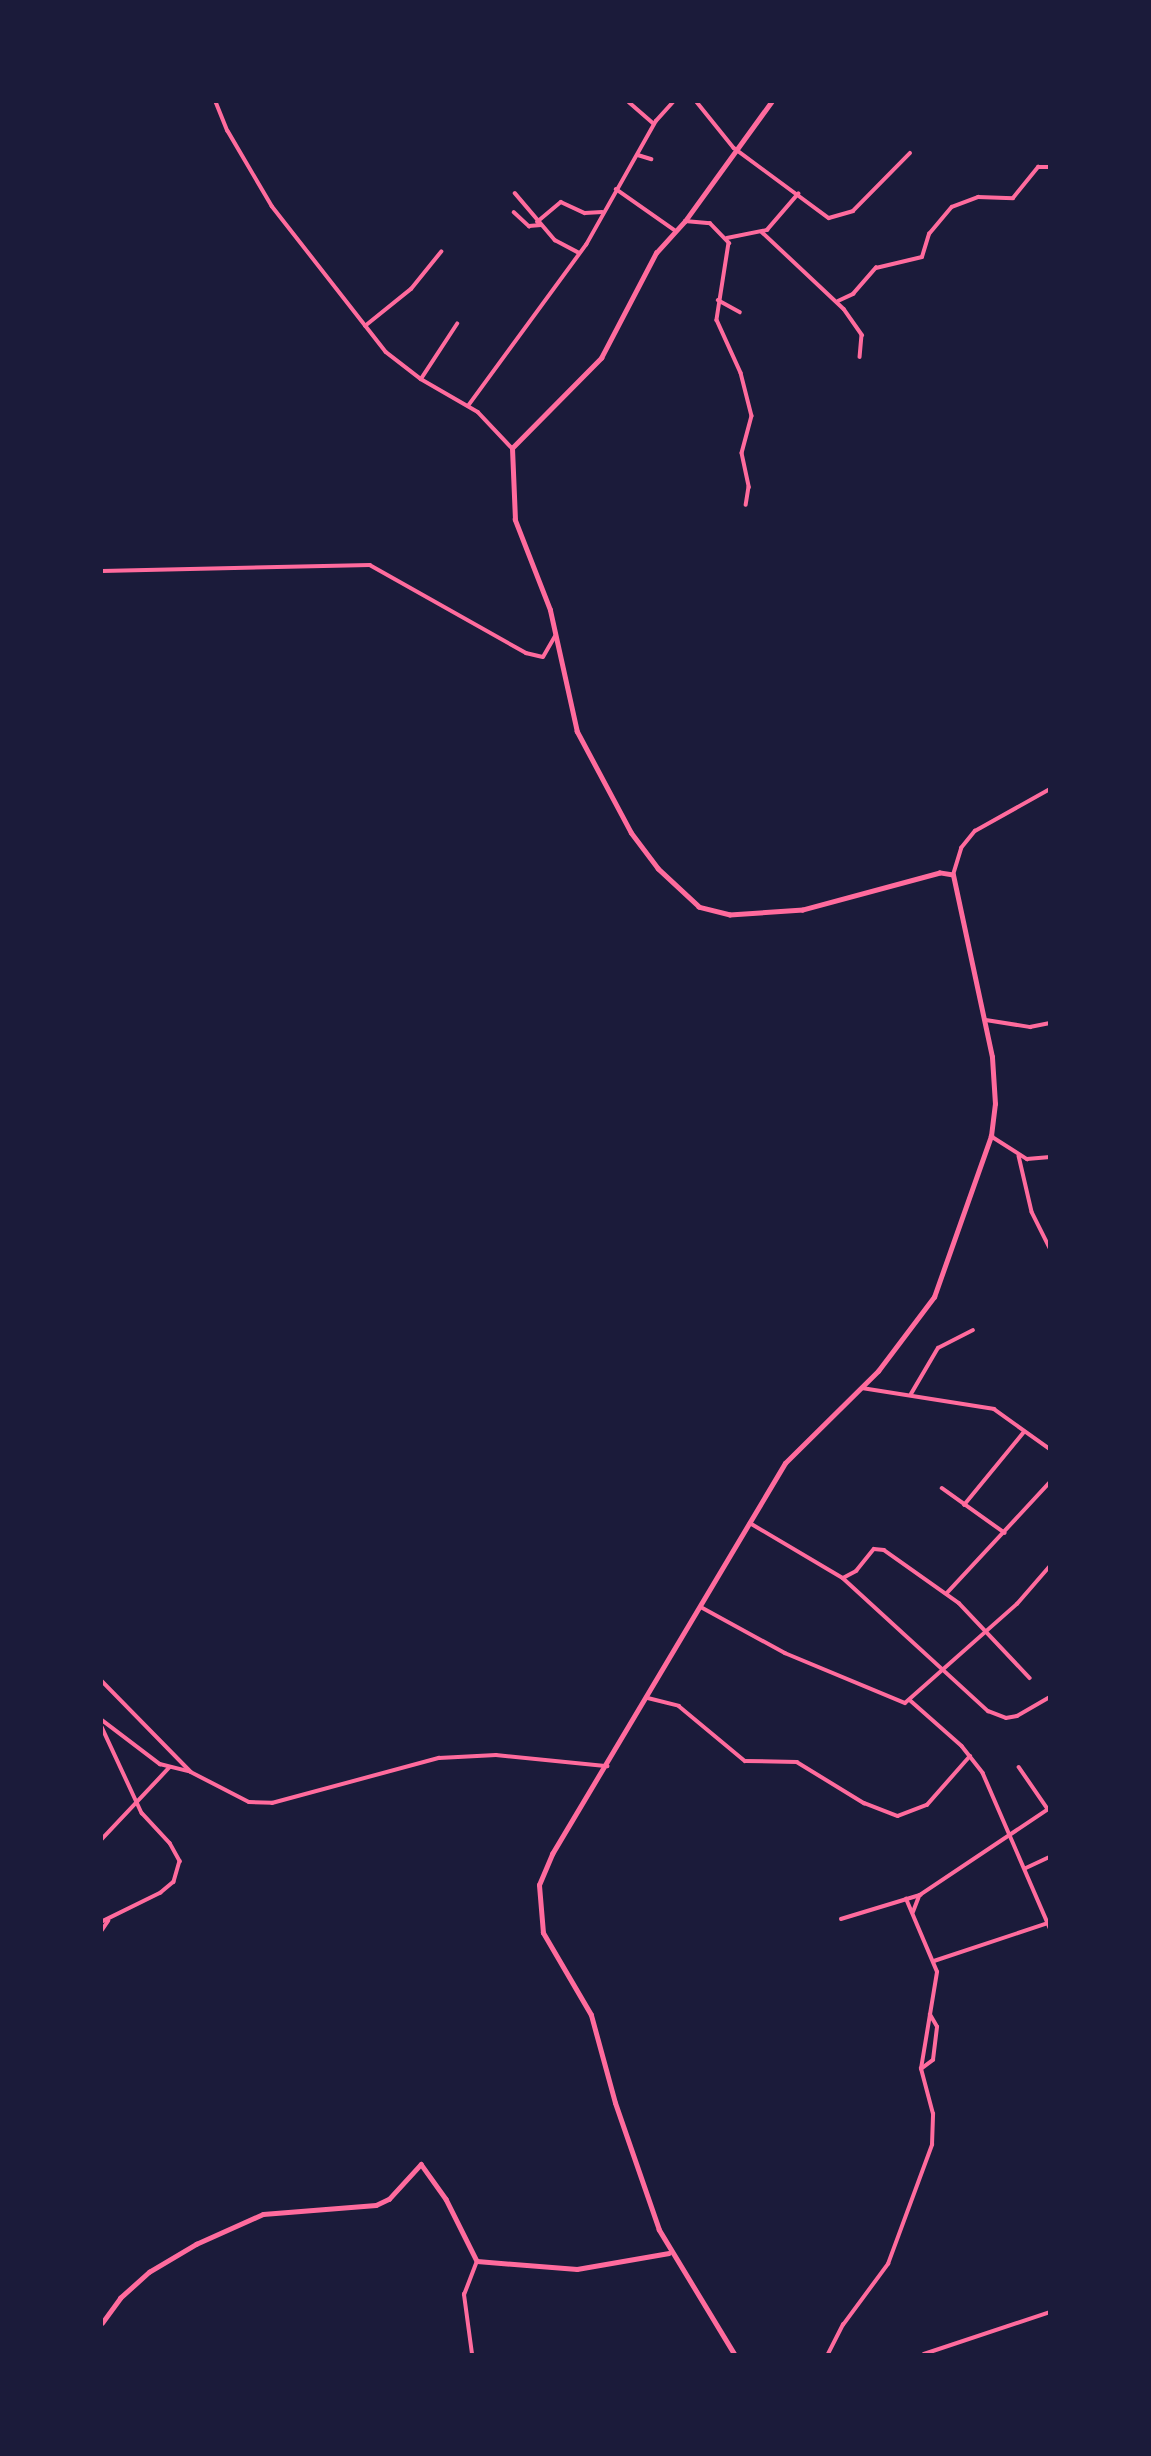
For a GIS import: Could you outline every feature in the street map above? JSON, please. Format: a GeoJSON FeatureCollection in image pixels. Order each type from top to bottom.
{"type":"FeatureCollection","features":[{"type":"Feature","properties":{"kind":"main road"},"geometry":{"type":"LineString","coordinates":[[734,2354],[669,2253],[647,2201],[591,2015],[554,1955],[538,1913],[541,1875],[793,1453],[862,1388],[904,1341],[934,1297],[990,1136],[995,1089],[986,1020],[953,875],[940,873],[803,910],[730,915],[699,907],[658,869],[631,833],[577,732],[556,635],[517,531],[512,448],[601,358],[650,262],[685,221],[734,148],[771,102]]}},
{"type":"Feature","properties":{"kind":"main road"},"geometry":{"type":"LineString","coordinates":[[102,2323],[149,2272],[196,2244],[262,2214],[376,2205],[388,2199],[421,2164],[446,2199],[477,2261],[577,2269],[669,2253]]}},
{"type":"Feature","properties":{"kind":"street"},"geometry":{"type":"LineString","coordinates":[[216,102],[228,131],[272,206],[386,352],[421,379],[468,406],[500,430],[512,448]]}},
{"type":"Feature","properties":{"kind":"street"},"geometry":{"type":"LineString","coordinates":[[629,102],[654,124]]}},
{"type":"Feature","properties":{"kind":"street"},"geometry":{"type":"LineString","coordinates":[[468,406],[579,253],[654,124],[673,102]]}},
{"type":"Feature","properties":{"kind":"street"},"geometry":{"type":"LineString","coordinates":[[697,102],[734,148],[829,218],[845,216],[874,193],[910,153]]}},
{"type":"Feature","properties":{"kind":"street"},"geometry":{"type":"LineString","coordinates":[[638,155],[651,159]]}},
{"type":"Feature","properties":{"kind":"street"},"geometry":{"type":"LineString","coordinates":[[838,301],[853,294],[876,268],[922,257],[929,234],[952,207],[978,197],[1013,198],[1038,167],[1049,167]]}},
{"type":"Feature","properties":{"kind":"street"},"geometry":{"type":"LineString","coordinates":[[617,189],[676,231]]}},
{"type":"Feature","properties":{"kind":"street"},"geometry":{"type":"LineString","coordinates":[[514,193],[555,240],[579,253]]}},
{"type":"Feature","properties":{"kind":"street"},"geometry":{"type":"LineString","coordinates":[[727,238],[762,232],[798,194]]}},
{"type":"Feature","properties":{"kind":"street"},"geometry":{"type":"LineString","coordinates":[[514,212],[529,226],[539,224],[561,202],[592,214],[604,211]]}},
{"type":"Feature","properties":{"kind":"street"},"geometry":{"type":"LineString","coordinates":[[685,221],[710,223],[727,238]]}},
{"type":"Feature","properties":{"kind":"street"},"geometry":{"type":"LineString","coordinates":[[762,232],[838,301],[862,335],[860,357]]}},
{"type":"Feature","properties":{"kind":"street"},"geometry":{"type":"LineString","coordinates":[[727,238],[718,300],[718,327],[741,373],[752,416],[742,453],[749,488],[746,505]]}},
{"type":"Feature","properties":{"kind":"street"},"geometry":{"type":"LineString","coordinates":[[365,326],[411,289],[440,252]]}},
{"type":"Feature","properties":{"kind":"street"},"geometry":{"type":"LineString","coordinates":[[718,300],[740,312]]}},
{"type":"Feature","properties":{"kind":"street"},"geometry":{"type":"LineString","coordinates":[[421,379],[457,324]]}},
{"type":"Feature","properties":{"kind":"street"},"geometry":{"type":"LineString","coordinates":[[102,571],[370,565],[526,653],[543,657],[556,635]]}},
{"type":"Feature","properties":{"kind":"street"},"geometry":{"type":"LineString","coordinates":[[953,875],[961,848],[975,831],[1049,789]]}},
{"type":"Feature","properties":{"kind":"street"},"geometry":{"type":"LineString","coordinates":[[986,1020],[1030,1027],[1049,1023]]}},
{"type":"Feature","properties":{"kind":"street"},"geometry":{"type":"LineString","coordinates":[[990,1136],[1019,1156],[1049,1157]]}},
{"type":"Feature","properties":{"kind":"street"},"geometry":{"type":"LineString","coordinates":[[1019,1156],[1032,1212],[1049,1248]]}},
{"type":"Feature","properties":{"kind":"street"},"geometry":{"type":"LineString","coordinates":[[911,1394],[938,1348],[973,1330]]}},
{"type":"Feature","properties":{"kind":"street"},"geometry":{"type":"LineString","coordinates":[[862,1388],[993,1409],[1010,1416],[1024,1432],[1049,1449]]}},
{"type":"Feature","properties":{"kind":"street"},"geometry":{"type":"LineString","coordinates":[[964,1505],[1024,1432]]}},
{"type":"Feature","properties":{"kind":"street"},"geometry":{"type":"LineString","coordinates":[[947,1593],[1005,1533],[1049,1482]]}},
{"type":"Feature","properties":{"kind":"street"},"geometry":{"type":"LineString","coordinates":[[942,1488],[1005,1533]]}},
{"type":"Feature","properties":{"kind":"street"},"geometry":{"type":"LineString","coordinates":[[750,1523],[843,1578],[996,1716],[1017,1716],[1049,1698]]}},
{"type":"Feature","properties":{"kind":"street"},"geometry":{"type":"LineString","coordinates":[[843,1578],[856,1571],[878,1548],[947,1593],[1030,1678]]}},
{"type":"Feature","properties":{"kind":"street"},"geometry":{"type":"LineString","coordinates":[[701,1607],[821,1669],[900,1702],[910,1700],[982,1630],[1017,1604],[1049,1566]]}},
{"type":"Feature","properties":{"kind":"street"},"geometry":{"type":"LineString","coordinates":[[1044,1573],[1049,1581]]}},
{"type":"Feature","properties":{"kind":"street"},"geometry":{"type":"LineString","coordinates":[[102,1681],[191,1772]]}},
{"type":"Feature","properties":{"kind":"street"},"geometry":{"type":"LineString","coordinates":[[648,1698],[679,1706],[745,1760],[797,1762],[874,1808],[898,1816],[927,1805],[970,1756]]}},
{"type":"Feature","properties":{"kind":"street"},"geometry":{"type":"LineString","coordinates":[[910,1700],[970,1756],[986,1780],[1006,1835],[1026,1868],[1049,1928]]}},
{"type":"Feature","properties":{"kind":"street"},"geometry":{"type":"LineString","coordinates":[[102,1720],[169,1768],[191,1772],[259,1804],[439,1758],[486,1755],[607,1766]]}},
{"type":"Feature","properties":{"kind":"street"},"geometry":{"type":"LineString","coordinates":[[102,1727],[136,1799],[179,1858],[178,1873],[161,1892],[102,1922]]}},
{"type":"Feature","properties":{"kind":"street"},"geometry":{"type":"LineString","coordinates":[[102,1839],[113,1832],[136,1799],[169,1768]]}},
{"type":"Feature","properties":{"kind":"street"},"geometry":{"type":"LineString","coordinates":[[841,1919],[920,1895],[1049,1808],[1019,1768]]}},
{"type":"Feature","properties":{"kind":"street"},"geometry":{"type":"LineString","coordinates":[[1026,1868],[1049,1857]]}},
{"type":"Feature","properties":{"kind":"street"},"geometry":{"type":"LineString","coordinates":[[913,1912],[920,1895]]}},
{"type":"Feature","properties":{"kind":"street"},"geometry":{"type":"LineString","coordinates":[[828,2354],[843,2325],[888,2264],[926,2166],[934,2129],[921,2069],[937,1984],[934,1961],[906,1899]]}},
{"type":"Feature","properties":{"kind":"street"},"geometry":{"type":"LineString","coordinates":[[102,1930],[109,1920]]}},
{"type":"Feature","properties":{"kind":"street"},"geometry":{"type":"LineString","coordinates":[[934,1961],[1046,1924]]}},
{"type":"Feature","properties":{"kind":"street"},"geometry":{"type":"LineString","coordinates":[[921,2069],[932,2063],[937,2027],[930,2015]]}},
{"type":"Feature","properties":{"kind":"street"},"geometry":{"type":"LineString","coordinates":[[923,2057],[934,2046]]}},
{"type":"Feature","properties":{"kind":"street"},"geometry":{"type":"LineString","coordinates":[[472,2354],[464,2295],[477,2261]]}},
{"type":"Feature","properties":{"kind":"street"},"geometry":{"type":"LineString","coordinates":[[925,2354],[1049,2312]]}}]}
